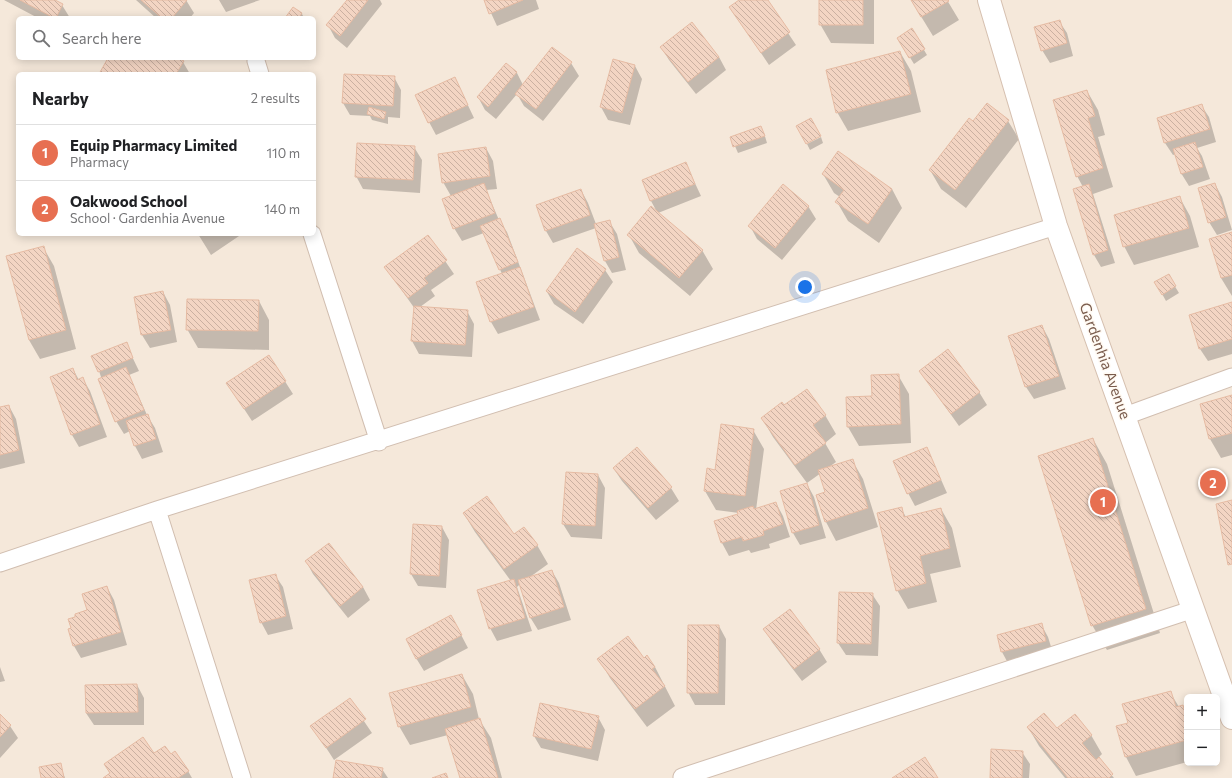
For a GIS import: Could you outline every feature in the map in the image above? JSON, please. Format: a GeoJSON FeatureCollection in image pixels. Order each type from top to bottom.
{"type":"FeatureCollection","features":[{"type":"Feature","properties":{"kind":"main road","name":"Gardenhia Avenue"},"geometry":{"type":"LineString","coordinates":[[989,0],[1056,226],[1232,718]]}},
{"type":"Feature","properties":{"kind":"street"},"geometry":{"type":"LineString","coordinates":[[0,562],[157,510],[379,442],[1056,226]]}},
{"type":"Feature","properties":{"kind":"street"},"geometry":{"type":"LineString","coordinates":[[313,236],[379,442]]}},
{"type":"Feature","properties":{"kind":"street"},"geometry":{"type":"LineString","coordinates":[[1125,416],[1232,377]]}},
{"type":"Feature","properties":{"kind":"street"},"geometry":{"type":"LineString","coordinates":[[157,510],[242,778]]}},
{"type":"Feature","properties":{"kind":"street"},"geometry":{"type":"LineString","coordinates":[[682,776],[1194,609]]}},
{"type":"Feature","properties":{"kind":"shaded area"},"geometry":{"type":"Polygon","coordinates":[[[0,0],[1232,0],[1232,778],[0,778],[0,0]]]}},
{"type":"Feature","properties":{"kind":"building"},"geometry":{"type":"Polygon","coordinates":[[[20,0],[55,0],[63,4],[57,16],[50,16],[20,0]]]}},
{"type":"Feature","properties":{"kind":"building"},"geometry":{"type":"Polygon","coordinates":[[[141,0],[187,0],[174,16],[160,16],[141,0]]]}},
{"type":"Feature","properties":{"kind":"building"},"geometry":{"type":"Polygon","coordinates":[[[347,0],[368,0],[340,36],[326,25],[347,0]]]}},
{"type":"Feature","properties":{"kind":"building"},"geometry":{"type":"Polygon","coordinates":[[[484,0],[523,0],[489,14],[484,0]]]}},
{"type":"Feature","properties":{"kind":"building"},"geometry":{"type":"Polygon","coordinates":[[[739,0],[768,0],[790,32],[761,53],[729,7],[739,0]]]}},
{"type":"Feature","properties":{"kind":"building"},"geometry":{"type":"Polygon","coordinates":[[[819,0],[863,0],[863,25],[819,25],[819,0]]]}},
{"type":"Feature","properties":{"kind":"building"},"geometry":{"type":"Polygon","coordinates":[[[911,0],[948,0],[949,1],[921,17],[911,0]]]}},
{"type":"Feature","properties":{"kind":"building"},"geometry":{"type":"Polygon","coordinates":[[[293,7],[302,13],[300,16],[286,16],[293,7]]]}},
{"type":"Feature","properties":{"kind":"building"},"geometry":{"type":"Polygon","coordinates":[[[1060,20],[1067,43],[1041,51],[1034,27],[1060,20]]]}},
{"type":"Feature","properties":{"kind":"building"},"geometry":{"type":"Polygon","coordinates":[[[692,22],[719,57],[688,82],[660,47],[692,22]]]}},
{"type":"Feature","properties":{"kind":"building"},"geometry":{"type":"Polygon","coordinates":[[[912,28],[925,49],[909,58],[897,38],[912,28]]]}},
{"type":"Feature","properties":{"kind":"building"},"geometry":{"type":"Polygon","coordinates":[[[552,47],[572,62],[536,109],[515,94],[552,47]]]}},
{"type":"Feature","properties":{"kind":"building"},"geometry":{"type":"Polygon","coordinates":[[[900,51],[911,94],[836,113],[826,70],[900,51]]]}},
{"type":"Feature","properties":{"kind":"building"},"geometry":{"type":"Polygon","coordinates":[[[613,59],[635,65],[622,113],[600,107],[613,59]]]}},
{"type":"Feature","properties":{"kind":"building"},"geometry":{"type":"Polygon","coordinates":[[[107,60],[184,61],[177,72],[100,72],[107,60]]]}},
{"type":"Feature","properties":{"kind":"building"},"geometry":{"type":"Polygon","coordinates":[[[506,63],[517,72],[488,107],[477,97],[506,63]]]}},
{"type":"Feature","properties":{"kind":"building"},"geometry":{"type":"Polygon","coordinates":[[[344,74],[395,76],[393,106],[342,103],[344,74]]]}},
{"type":"Feature","properties":{"kind":"building"},"geometry":{"type":"Polygon","coordinates":[[[455,77],[468,105],[428,123],[415,95],[455,77]]]}},
{"type":"Feature","properties":{"kind":"building"},"geometry":{"type":"Polygon","coordinates":[[[1087,90],[1095,116],[1088,118],[1103,168],[1076,177],[1053,100],[1087,90]]]}},
{"type":"Feature","properties":{"kind":"building"},"geometry":{"type":"Polygon","coordinates":[[[987,103],[1009,120],[955,190],[929,170],[969,118],[973,121],[987,103]]]}},
{"type":"Feature","properties":{"kind":"building"},"geometry":{"type":"Polygon","coordinates":[[[1202,104],[1210,129],[1164,143],[1157,118],[1202,104]]]}},
{"type":"Feature","properties":{"kind":"building"},"geometry":{"type":"Polygon","coordinates":[[[369,107],[386,112],[384,119],[367,114],[369,107]]]}},
{"type":"Feature","properties":{"kind":"building"},"geometry":{"type":"Polygon","coordinates":[[[811,118],[821,136],[806,144],[796,126],[811,118]]]}},
{"type":"Feature","properties":{"kind":"building"},"geometry":{"type":"Polygon","coordinates":[[[761,126],[765,136],[733,147],[730,137],[761,126]]]}},
{"type":"Feature","properties":{"kind":"building"},"geometry":{"type":"Polygon","coordinates":[[[1195,142],[1203,167],[1181,174],[1173,149],[1195,142]]]}},
{"type":"Feature","properties":{"kind":"building"},"geometry":{"type":"Polygon","coordinates":[[[357,143],[415,146],[413,180],[355,177],[357,143]]]}},
{"type":"Feature","properties":{"kind":"building"},"geometry":{"type":"Polygon","coordinates":[[[486,147],[490,176],[442,183],[438,154],[486,147]]]}},
{"type":"Feature","properties":{"kind":"building"},"geometry":{"type":"Polygon","coordinates":[[[838,151],[892,189],[868,224],[835,202],[844,190],[822,174],[838,151]]]}},
{"type":"Feature","properties":{"kind":"building"},"geometry":{"type":"Polygon","coordinates":[[[686,162],[695,184],[650,201],[642,180],[686,162]]]}},
{"type":"Feature","properties":{"kind":"building"},"geometry":{"type":"Polygon","coordinates":[[[484,183],[495,213],[453,229],[442,199],[484,183]]]}},
{"type":"Feature","properties":{"kind":"building"},"geometry":{"type":"Polygon","coordinates":[[[1215,183],[1226,217],[1208,223],[1198,188],[1215,183]]]}},
{"type":"Feature","properties":{"kind":"building"},"geometry":{"type":"Polygon","coordinates":[[[783,184],[809,206],[775,248],[748,226],[783,184]]]}},
{"type":"Feature","properties":{"kind":"building"},"geometry":{"type":"Polygon","coordinates":[[[1089,184],[1108,250],[1093,255],[1073,189],[1089,184]]]}},
{"type":"Feature","properties":{"kind":"building"},"geometry":{"type":"Polygon","coordinates":[[[581,189],[590,215],[545,231],[536,205],[581,189]]]}},
{"type":"Feature","properties":{"kind":"building"},"geometry":{"type":"Polygon","coordinates":[[[1180,196],[1189,228],[1123,247],[1114,215],[1180,196]]]}},
{"type":"Feature","properties":{"kind":"building"},"geometry":{"type":"Polygon","coordinates":[[[651,206],[703,250],[679,278],[627,235],[651,206]]]}},
{"type":"Feature","properties":{"kind":"building"},"geometry":{"type":"Polygon","coordinates":[[[500,218],[518,262],[499,270],[480,226],[500,218]]]}},
{"type":"Feature","properties":{"kind":"building"},"geometry":{"type":"Polygon","coordinates":[[[610,220],[619,257],[604,261],[594,224],[610,220]]]}},
{"type":"Feature","properties":{"kind":"building"},"geometry":{"type":"Polygon","coordinates":[[[1232,232],[1232,275],[1221,278],[1209,239],[1232,232]]]}},
{"type":"Feature","properties":{"kind":"building"},"geometry":{"type":"Polygon","coordinates":[[[428,235],[447,260],[424,278],[428,283],[408,298],[384,267],[428,235]]]}},
{"type":"Feature","properties":{"kind":"building"},"geometry":{"type":"Polygon","coordinates":[[[44,246],[66,330],[29,340],[6,256],[44,246]]]}},
{"type":"Feature","properties":{"kind":"building"},"geometry":{"type":"Polygon","coordinates":[[[577,248],[606,269],[575,312],[546,291],[577,248]]]}},
{"type":"Feature","properties":{"kind":"building"},"geometry":{"type":"Polygon","coordinates":[[[520,267],[534,307],[490,322],[476,282],[520,267]]]}},
{"type":"Feature","properties":{"kind":"building"},"geometry":{"type":"Polygon","coordinates":[[[1169,274],[1176,286],[1162,295],[1154,282],[1169,274]]]}},
{"type":"Feature","properties":{"kind":"building"},"geometry":{"type":"Polygon","coordinates":[[[163,291],[171,330],[141,335],[134,297],[163,291]]]}},
{"type":"Feature","properties":{"kind":"building"},"geometry":{"type":"Polygon","coordinates":[[[187,299],[259,300],[258,331],[186,330],[187,299]]]}},
{"type":"Feature","properties":{"kind":"building"},"geometry":{"type":"Polygon","coordinates":[[[1232,302],[1232,339],[1199,349],[1189,315],[1232,302]]]}},
{"type":"Feature","properties":{"kind":"building"},"geometry":{"type":"Polygon","coordinates":[[[414,306],[468,310],[465,345],[411,341],[414,306]]]}},
{"type":"Feature","properties":{"kind":"building"},"geometry":{"type":"Polygon","coordinates":[[[1042,325],[1059,376],[1025,387],[1008,336],[1042,325]]]}},
{"type":"Feature","properties":{"kind":"building"},"geometry":{"type":"Polygon","coordinates":[[[127,342],[133,358],[98,372],[91,356],[127,342]]]}},
{"type":"Feature","properties":{"kind":"building"},"geometry":{"type":"Polygon","coordinates":[[[948,349],[980,392],[951,414],[919,371],[948,349]]]}},
{"type":"Feature","properties":{"kind":"building"},"geometry":{"type":"Polygon","coordinates":[[[269,355],[286,381],[244,409],[226,383],[269,355]]]}},
{"type":"Feature","properties":{"kind":"building"},"geometry":{"type":"Polygon","coordinates":[[[126,367],[144,410],[115,422],[98,379],[126,367]]]}},
{"type":"Feature","properties":{"kind":"building"},"geometry":{"type":"Polygon","coordinates":[[[73,368],[77,380],[83,377],[100,424],[71,435],[50,377],[73,368]]]}},
{"type":"Feature","properties":{"kind":"building"},"geometry":{"type":"Polygon","coordinates":[[[899,374],[901,424],[847,427],[846,397],[872,396],[871,375],[899,374]]]}},
{"type":"Feature","properties":{"kind":"building"},"geometry":{"type":"Polygon","coordinates":[[[807,389],[826,415],[813,425],[826,443],[795,465],[761,418],[782,402],[784,405],[807,389]]]}},
{"type":"Feature","properties":{"kind":"building"},"geometry":{"type":"Polygon","coordinates":[[[1232,395],[1232,433],[1209,439],[1200,404],[1232,395]]]}},
{"type":"Feature","properties":{"kind":"building"},"geometry":{"type":"Polygon","coordinates":[[[9,405],[19,450],[0,455],[0,407],[9,405]]]}},
{"type":"Feature","properties":{"kind":"building"},"geometry":{"type":"Polygon","coordinates":[[[148,414],[156,439],[134,446],[126,421],[148,414]]]}},
{"type":"Feature","properties":{"kind":"building"},"geometry":{"type":"Polygon","coordinates":[[[721,424],[754,429],[745,496],[704,491],[707,468],[715,470],[721,424]]]}},
{"type":"Feature","properties":{"kind":"building"},"geometry":{"type":"Polygon","coordinates":[[[1093,438],[1146,609],[1091,626],[1038,456],[1093,438]]]}},
{"type":"Feature","properties":{"kind":"building"},"geometry":{"type":"Polygon","coordinates":[[[637,447],[672,487],[648,508],[613,468],[637,447]]]}},
{"type":"Feature","properties":{"kind":"building"},"geometry":{"type":"Polygon","coordinates":[[[927,447],[941,480],[907,494],[893,461],[927,447]]]}},
{"type":"Feature","properties":{"kind":"building"},"geometry":{"type":"Polygon","coordinates":[[[853,459],[868,508],[825,522],[816,495],[825,492],[818,470],[853,459]]]}},
{"type":"Feature","properties":{"kind":"building"},"geometry":{"type":"Polygon","coordinates":[[[566,472],[598,474],[595,526],[562,524],[566,472]]]}},
{"type":"Feature","properties":{"kind":"building"},"geometry":{"type":"Polygon","coordinates":[[[807,483],[819,525],[792,533],[780,491],[807,483]]]}},
{"type":"Feature","properties":{"kind":"building"},"geometry":{"type":"Polygon","coordinates":[[[487,496],[514,534],[524,527],[538,545],[504,569],[463,513],[487,496]]]}},
{"type":"Feature","properties":{"kind":"building"},"geometry":{"type":"Polygon","coordinates":[[[1232,500],[1232,564],[1228,565],[1216,504],[1232,500]]]}},
{"type":"Feature","properties":{"kind":"building"},"geometry":{"type":"Polygon","coordinates":[[[776,502],[783,524],[763,531],[764,535],[743,541],[742,537],[721,543],[714,521],[738,514],[737,511],[753,506],[754,509],[776,502]]]}},
{"type":"Feature","properties":{"kind":"building"},"geometry":{"type":"Polygon","coordinates":[[[902,507],[904,517],[941,508],[950,548],[920,556],[926,583],[896,591],[877,513],[902,507]]]}},
{"type":"Feature","properties":{"kind":"building"},"geometry":{"type":"Polygon","coordinates":[[[413,524],[442,526],[439,576],[410,574],[413,524]]]}},
{"type":"Feature","properties":{"kind":"building"},"geometry":{"type":"Polygon","coordinates":[[[329,543],[363,587],[340,606],[305,561],[329,543]]]}},
{"type":"Feature","properties":{"kind":"building"},"geometry":{"type":"Polygon","coordinates":[[[552,570],[564,607],[530,618],[518,580],[552,570]]]}},
{"type":"Feature","properties":{"kind":"building"},"geometry":{"type":"Polygon","coordinates":[[[276,574],[286,616],[260,623],[249,580],[276,574]]]}},
{"type":"Feature","properties":{"kind":"building"},"geometry":{"type":"Polygon","coordinates":[[[514,579],[525,618],[489,629],[477,590],[514,579]]]}},
{"type":"Feature","properties":{"kind":"building"},"geometry":{"type":"Polygon","coordinates":[[[107,586],[121,632],[73,646],[68,629],[71,628],[68,619],[75,617],[75,614],[87,610],[82,594],[107,586]]]}},
{"type":"Feature","properties":{"kind":"building"},"geometry":{"type":"Polygon","coordinates":[[[839,592],[873,593],[871,644],[837,643],[839,592]]]}},
{"type":"Feature","properties":{"kind":"building"},"geometry":{"type":"Polygon","coordinates":[[[790,609],[820,649],[794,669],[763,629],[790,609]]]}},
{"type":"Feature","properties":{"kind":"building"},"geometry":{"type":"Polygon","coordinates":[[[451,615],[462,635],[416,659],[406,639],[451,615]]]}},
{"type":"Feature","properties":{"kind":"building"},"geometry":{"type":"Polygon","coordinates":[[[1042,623],[1046,641],[1001,652],[997,635],[1042,623]]]}},
{"type":"Feature","properties":{"kind":"building"},"geometry":{"type":"Polygon","coordinates":[[[688,625],[719,625],[718,693],[687,693],[688,625]]]}},
{"type":"Feature","properties":{"kind":"building"},"geometry":{"type":"Polygon","coordinates":[[[628,636],[644,658],[647,655],[655,667],[652,669],[665,686],[635,709],[597,659],[628,636]]]}},
{"type":"Feature","properties":{"kind":"building"},"geometry":{"type":"Polygon","coordinates":[[[462,674],[471,707],[398,727],[389,693],[462,674]]]}},
{"type":"Feature","properties":{"kind":"building"},"geometry":{"type":"Polygon","coordinates":[[[137,684],[138,712],[86,713],[85,685],[137,684]]]}},
{"type":"Feature","properties":{"kind":"building"},"geometry":{"type":"Polygon","coordinates":[[[1171,691],[1176,707],[1183,705],[1184,709],[1184,741],[1125,757],[1116,726],[1128,723],[1122,704],[1171,691]]]}},
{"type":"Feature","properties":{"kind":"building"},"geometry":{"type":"Polygon","coordinates":[[[350,698],[366,719],[326,748],[310,726],[350,698]]]}},
{"type":"Feature","properties":{"kind":"building"},"geometry":{"type":"Polygon","coordinates":[[[540,703],[599,716],[591,749],[533,736],[540,703]]]}},
{"type":"Feature","properties":{"kind":"building"},"geometry":{"type":"Polygon","coordinates":[[[1044,713],[1057,728],[1075,714],[1092,735],[1082,743],[1096,760],[1099,757],[1113,774],[1109,778],[1068,778],[1027,727],[1044,713]]]}},
{"type":"Feature","properties":{"kind":"building"},"geometry":{"type":"Polygon","coordinates":[[[0,714],[11,725],[0,737],[0,714]]]}},
{"type":"Feature","properties":{"kind":"building"},"geometry":{"type":"Polygon","coordinates":[[[480,718],[498,778],[460,778],[445,729],[480,718]]]}},
{"type":"Feature","properties":{"kind":"building"},"geometry":{"type":"Polygon","coordinates":[[[143,737],[154,753],[165,746],[171,754],[175,751],[189,771],[178,778],[103,778],[110,773],[104,764],[143,737]]]}},
{"type":"Feature","properties":{"kind":"building"},"geometry":{"type":"Polygon","coordinates":[[[991,749],[1023,751],[1022,778],[990,778],[991,749]]]}},
{"type":"Feature","properties":{"kind":"building"},"geometry":{"type":"Polygon","coordinates":[[[925,757],[938,778],[892,778],[925,757]]]}},
{"type":"Feature","properties":{"kind":"building"},"geometry":{"type":"Polygon","coordinates":[[[336,760],[383,768],[381,778],[333,778],[336,760]]]}},
{"type":"Feature","properties":{"kind":"building"},"geometry":{"type":"Polygon","coordinates":[[[61,763],[64,778],[41,778],[39,767],[61,763]]]}},
{"type":"Feature","properties":{"kind":"building"},"geometry":{"type":"Polygon","coordinates":[[[446,773],[448,778],[432,778],[446,773]]]}},
{"type":"Feature","properties":{"kind":"place","name":"Oakwood School"},"geometry":{"type":"Point","coordinates":[1213,483]}},
{"type":"Feature","properties":{"kind":"place","name":"Equip Pharmacy Limited"},"geometry":{"type":"Point","coordinates":[1103,502]}}]}
